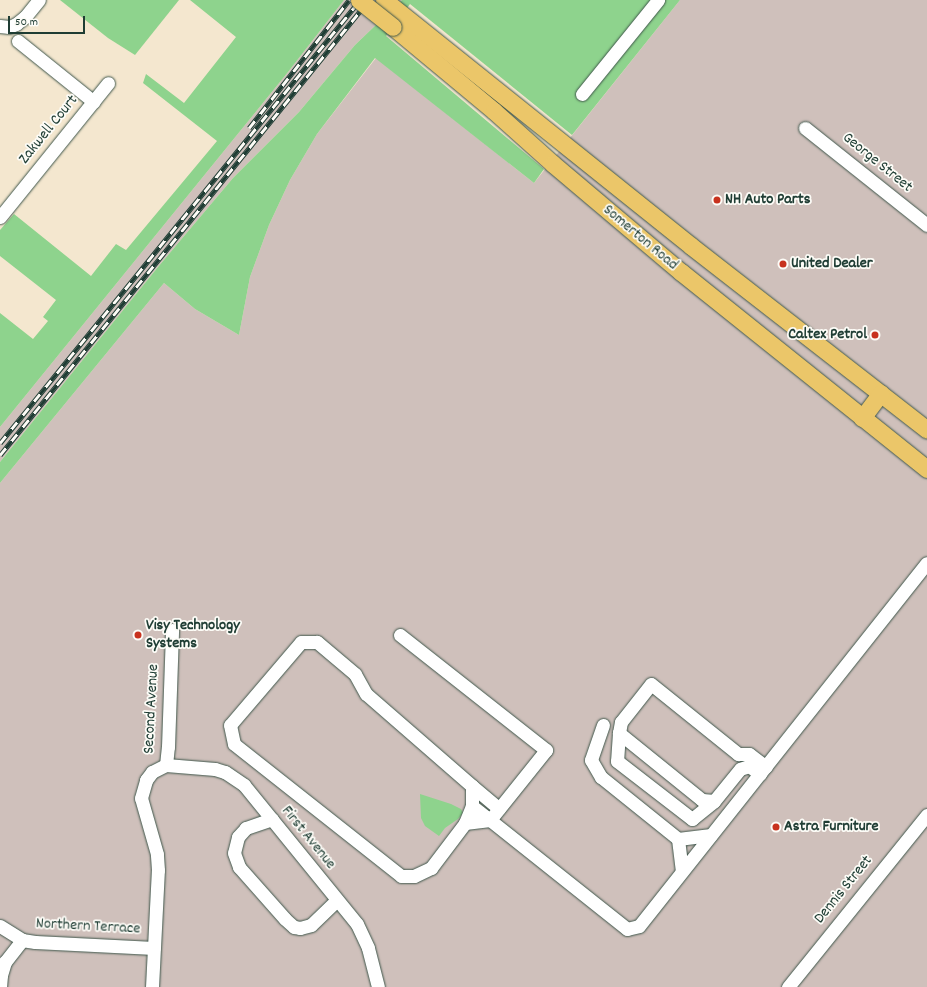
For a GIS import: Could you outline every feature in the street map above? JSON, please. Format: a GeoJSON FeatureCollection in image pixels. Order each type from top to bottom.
{"type":"FeatureCollection","features":[{"type":"Feature","properties":{"kind":"main road","name":"Somerton Road"},"geometry":{"type":"LineString","coordinates":[[359,0],[398,21],[927,430]]}},
{"type":"Feature","properties":{"kind":"main road","name":"Somerton Road"},"geometry":{"type":"LineString","coordinates":[[384,0],[398,21],[553,164],[669,262],[927,469]]}},
{"type":"Feature","properties":{"kind":"main road"},"geometry":{"type":"LineString","coordinates":[[862,418],[881,393]]}},
{"type":"Feature","properties":{"kind":"street"},"geometry":{"type":"LineString","coordinates":[[1,29],[16,24],[25,17],[39,0]]}},
{"type":"Feature","properties":{"kind":"street"},"geometry":{"type":"LineString","coordinates":[[582,94],[658,0]]}},
{"type":"Feature","properties":{"kind":"street"},"geometry":{"type":"LineString","coordinates":[[18,41],[94,102]]}},
{"type":"Feature","properties":{"kind":"street","name":"Zakwell Court"},"geometry":{"type":"LineString","coordinates":[[0,217],[108,83]]}},
{"type":"Feature","properties":{"kind":"street","name":"George Street"},"geometry":{"type":"LineString","coordinates":[[806,128],[927,225]]}},
{"type":"Feature","properties":{"kind":"street"},"geometry":{"type":"LineString","coordinates":[[472,806],[627,928],[639,926],[927,563]]}},
{"type":"Feature","properties":{"kind":"street","name":"Second Avenue"},"geometry":{"type":"LineString","coordinates":[[166,765],[172,630]]}},
{"type":"Feature","properties":{"kind":"street"},"geometry":{"type":"LineString","coordinates":[[400,635],[546,750],[490,820],[465,823]]}},
{"type":"Feature","properties":{"kind":"street"},"geometry":{"type":"LineString","coordinates":[[472,786],[472,806],[465,823],[431,868],[414,876],[401,876],[234,744],[230,726],[301,642],[317,642],[355,674],[366,694],[472,786],[498,809]]}},
{"type":"Feature","properties":{"kind":"street"},"geometry":{"type":"LineString","coordinates":[[650,684],[738,754],[749,754],[763,770],[749,766],[740,769],[714,801],[692,819],[617,761],[621,722],[650,684]]}},
{"type":"Feature","properties":{"kind":"street"},"geometry":{"type":"LineString","coordinates":[[603,725],[591,760],[601,777],[678,839],[682,872]]}},
{"type":"Feature","properties":{"kind":"street"},"geometry":{"type":"LineString","coordinates":[[619,733],[702,800],[714,801]]}},
{"type":"Feature","properties":{"kind":"street"},"geometry":{"type":"LineString","coordinates":[[152,987],[158,870],[156,854],[141,798],[146,780],[152,772],[157,768],[166,765]]}},
{"type":"Feature","properties":{"kind":"street","name":"First Avenue"},"geometry":{"type":"LineString","coordinates":[[166,765],[199,766],[225,772],[244,786],[357,924],[363,936],[378,987]]}},
{"type":"Feature","properties":{"kind":"street","name":"Dennis Street"},"geometry":{"type":"LineString","coordinates":[[788,987],[927,814]]}},
{"type":"Feature","properties":{"kind":"street"},"geometry":{"type":"LineString","coordinates":[[272,820],[246,828],[238,837],[234,852],[239,867],[284,919],[294,927],[300,928],[311,925],[338,900]]}},
{"type":"Feature","properties":{"kind":"street"},"geometry":{"type":"LineString","coordinates":[[678,839],[711,835]]}},
{"type":"Feature","properties":{"kind":"street","name":"Northern Terrace"},"geometry":{"type":"LineString","coordinates":[[0,926],[22,940],[154,948]]}},
{"type":"Feature","properties":{"kind":"street"},"geometry":{"type":"LineString","coordinates":[[0,987],[1,974],[5,962],[22,940]]}},
{"type":"Feature","properties":{"kind":"shaded area"},"geometry":{"type":"Polygon","coordinates":[[[344,0],[402,0],[355,45],[299,112],[233,178],[158,267],[0,462],[0,427],[288,72],[344,0]]]}},
{"type":"Feature","properties":{"kind":"shaded area"},"geometry":{"type":"Polygon","coordinates":[[[680,0],[927,0],[927,987],[0,987],[0,483],[164,283],[195,309],[239,335],[250,277],[269,225],[290,180],[317,134],[376,58],[534,183],[680,0]]]}},
{"type":"Feature","properties":{"kind":"green space"},"geometry":{"type":"Polygon","coordinates":[[[60,0],[179,0],[135,55],[108,38],[60,0]]]}},
{"type":"Feature","properties":{"kind":"green space"},"geometry":{"type":"Polygon","coordinates":[[[190,0],[344,0],[288,72],[0,427],[0,313],[33,339],[48,321],[43,317],[56,300],[0,256],[0,230],[14,214],[91,276],[116,244],[126,250],[217,141],[143,83],[146,74],[184,103],[236,37],[190,0]]]}},
{"type":"Feature","properties":{"kind":"green space"},"geometry":{"type":"Polygon","coordinates":[[[402,0],[680,0],[572,135],[410,4],[386,36],[544,169],[534,183],[375,58],[317,134],[290,180],[269,225],[250,277],[239,335],[195,309],[164,283],[0,483],[0,462],[158,267],[233,178],[299,112],[355,45],[402,0]]]}},
{"type":"Feature","properties":{"kind":"green space"},"geometry":{"type":"Polygon","coordinates":[[[420,794],[451,804],[461,809],[463,813],[458,819],[445,828],[439,836],[425,826],[421,818],[420,794]]]}},
{"type":"Feature","properties":{"kind":"railway"},"geometry":{"type":"LineString","coordinates":[[249,128],[349,0]]}},
{"type":"Feature","properties":{"kind":"railway"},"geometry":{"type":"LineString","coordinates":[[0,443],[360,0]]}},
{"type":"Feature","properties":{"kind":"railway"},"geometry":{"type":"LineString","coordinates":[[0,455],[369,0]]}},
{"type":"Feature","properties":{"kind":"place","name":"NH Auto Parts"},"geometry":{"type":"Point","coordinates":[717,200]}},
{"type":"Feature","properties":{"kind":"place","name":"United Dealer"},"geometry":{"type":"Point","coordinates":[783,264]}},
{"type":"Feature","properties":{"kind":"place","name":"Caltex Petrol"},"geometry":{"type":"Point","coordinates":[875,335]}},
{"type":"Feature","properties":{"kind":"place","name":"Visy Technology Systems"},"geometry":{"type":"Point","coordinates":[138,635]}},
{"type":"Feature","properties":{"kind":"place","name":"Astra Furniture"},"geometry":{"type":"Point","coordinates":[776,827]}}]}
